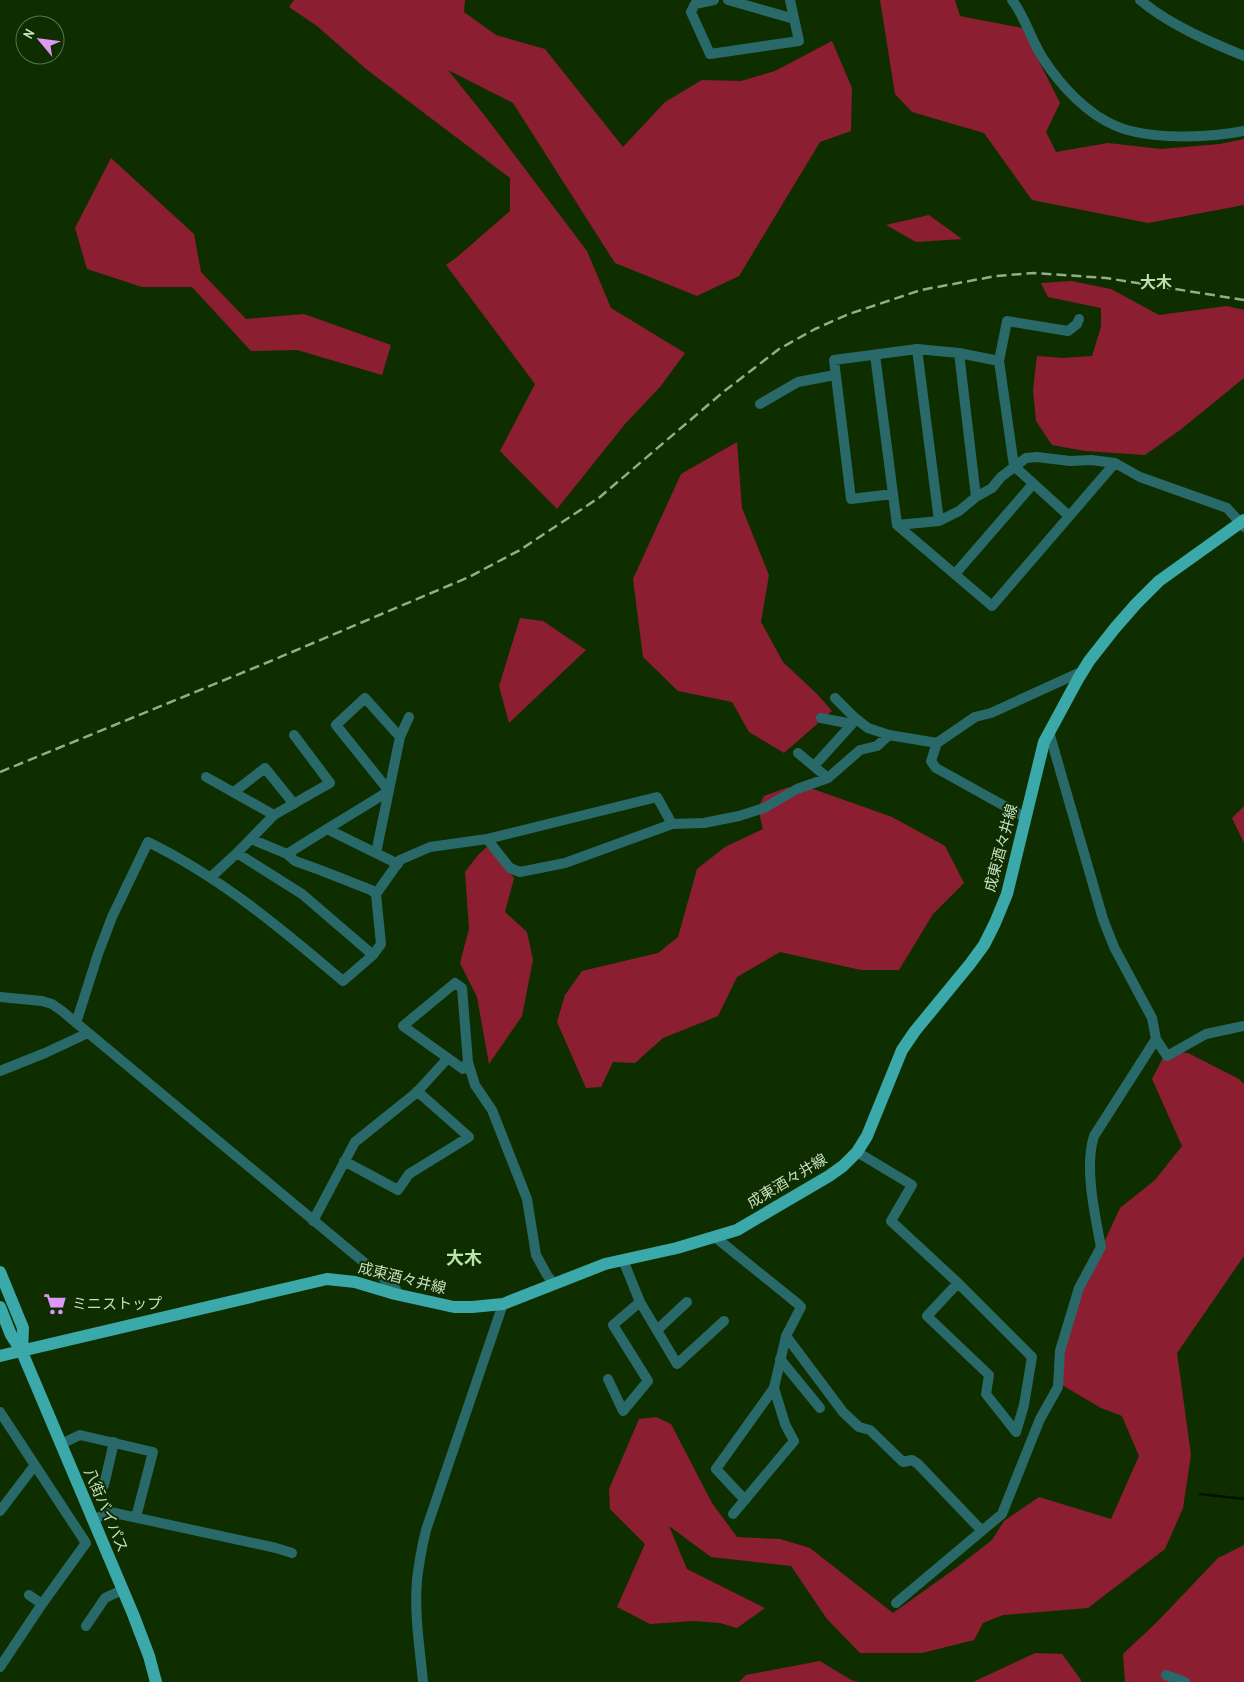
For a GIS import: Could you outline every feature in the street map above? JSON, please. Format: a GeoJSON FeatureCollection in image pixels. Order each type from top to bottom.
{"type":"FeatureCollection","features":[{"type":"Feature","properties":{"kind":"main road","name":"成東酒々井線"},"geometry":{"type":"LineString","coordinates":[[0,1356],[320,1280],[355,1282],[395,1294],[454,1307],[503,1304],[605,1264],[737,1230],[829,1176],[857,1152],[867,1136],[902,1050],[915,1031],[970,964],[984,944],[995,923],[1007,894],[1044,742],[1082,671],[1130,610],[1158,581],[1243,523]]}},
{"type":"Feature","properties":{"kind":"main road","name":"八街バイパス"},"geometry":{"type":"LineString","coordinates":[[0,1272],[23,1328],[22,1352]]}},
{"type":"Feature","properties":{"kind":"main road","name":"八街バイパス"},"geometry":{"type":"LineString","coordinates":[[0,1307],[11,1335],[22,1352],[93,1520],[149,1656],[156,1682]]}},
{"type":"Feature","properties":{"kind":"street"},"geometry":{"type":"LineString","coordinates":[[714,0],[696,4],[691,12],[710,54],[799,41],[790,0]]}},
{"type":"Feature","properties":{"kind":"street"},"geometry":{"type":"LineString","coordinates":[[728,0],[794,19]]}},
{"type":"Feature","properties":{"kind":"street"},"geometry":{"type":"LineString","coordinates":[[1012,0],[1020,10],[1043,58],[1056,77],[1076,98],[1115,126],[1140,133],[1186,136],[1244,131]]}},
{"type":"Feature","properties":{"kind":"street"},"geometry":{"type":"LineString","coordinates":[[1140,0],[1202,38],[1244,56]]}},
{"type":"Feature","properties":{"kind":"street"},"geometry":{"type":"LineString","coordinates":[[1069,516],[1014,466],[999,361],[1007,321],[1068,330],[1077,324],[1079,319]]}},
{"type":"Feature","properties":{"kind":"street"},"geometry":{"type":"LineString","coordinates":[[893,494],[851,499],[834,360],[917,349],[958,353],[999,361]]}},
{"type":"Feature","properties":{"kind":"street"},"geometry":{"type":"LineString","coordinates":[[917,349],[939,521]]}},
{"type":"Feature","properties":{"kind":"street"},"geometry":{"type":"LineString","coordinates":[[958,353],[976,497]]}},
{"type":"Feature","properties":{"kind":"street"},"geometry":{"type":"LineString","coordinates":[[875,355],[897,525],[992,606],[1114,463]]}},
{"type":"Feature","properties":{"kind":"street"},"geometry":{"type":"LineString","coordinates":[[760,404],[798,382],[835,375]]}},
{"type":"Feature","properties":{"kind":"street"},"geometry":{"type":"LineString","coordinates":[[897,525],[939,521],[959,511],[976,497],[992,488],[1001,477],[1026,458],[1037,457],[1114,463],[1140,477],[1226,508],[1243,523]]}},
{"type":"Feature","properties":{"kind":"street"},"geometry":{"type":"LineString","coordinates":[[955,574],[1033,484]]}},
{"type":"Feature","properties":{"kind":"street"},"geometry":{"type":"LineString","coordinates":[[1026,818],[936,768],[931,761],[937,743],[975,717],[991,712],[1082,671]]}},
{"type":"Feature","properties":{"kind":"street"},"geometry":{"type":"LineString","coordinates":[[389,791],[336,725],[365,698],[400,737]]}},
{"type":"Feature","properties":{"kind":"street"},"geometry":{"type":"LineString","coordinates":[[835,698],[868,728],[889,735],[937,743]]}},
{"type":"Feature","properties":{"kind":"street"},"geometry":{"type":"LineString","coordinates":[[376,853],[400,737],[409,717]]}},
{"type":"Feature","properties":{"kind":"street"},"geometry":{"type":"LineString","coordinates":[[814,766],[852,724],[820,718]]}},
{"type":"Feature","properties":{"kind":"street"},"geometry":{"type":"LineString","coordinates":[[1049,732],[1103,920],[1114,947],[1152,1018],[1156,1039],[1167,1056],[1206,1034],[1244,1026]]}},
{"type":"Feature","properties":{"kind":"street"},"geometry":{"type":"LineString","coordinates":[[211,877],[274,814],[330,783],[294,735]]}},
{"type":"Feature","properties":{"kind":"street"},"geometry":{"type":"LineString","coordinates":[[486,839],[510,868],[520,872],[565,863],[672,824],[704,823],[739,816],[764,808],[797,789],[828,778],[860,750],[877,746],[889,735]]}},
{"type":"Feature","properties":{"kind":"street"},"geometry":{"type":"LineString","coordinates":[[798,753],[828,778]]}},
{"type":"Feature","properties":{"kind":"street"},"geometry":{"type":"LineString","coordinates":[[234,792],[265,768],[294,804]]}},
{"type":"Feature","properties":{"kind":"street"},"geometry":{"type":"LineString","coordinates":[[206,777],[274,814]]}},
{"type":"Feature","properties":{"kind":"street"},"geometry":{"type":"LineString","coordinates":[[287,854],[389,791]]}},
{"type":"Feature","properties":{"kind":"street"},"geometry":{"type":"LineString","coordinates":[[76,1023],[105,936],[148,842],[211,877],[286,931],[343,981],[373,955],[381,944],[376,894],[400,860],[430,848],[486,839],[657,797],[672,824]]}},
{"type":"Feature","properties":{"kind":"street"},"geometry":{"type":"LineString","coordinates":[[327,828],[398,864]]}},
{"type":"Feature","properties":{"kind":"street"},"geometry":{"type":"LineString","coordinates":[[251,839],[287,854],[295,861],[371,890],[376,894]]}},
{"type":"Feature","properties":{"kind":"street"},"geometry":{"type":"LineString","coordinates":[[237,853],[302,894],[373,955]]}},
{"type":"Feature","properties":{"kind":"street"},"geometry":{"type":"LineString","coordinates":[[468,1062],[463,1069],[403,1026],[455,983],[462,988],[468,1062],[475,1085],[492,1110],[526,1199],[536,1255],[554,1284]]}},
{"type":"Feature","properties":{"kind":"street"},"geometry":{"type":"LineString","coordinates":[[0,997],[42,1001],[52,1004],[383,1277],[396,1289],[395,1294]]}},
{"type":"Feature","properties":{"kind":"street"},"geometry":{"type":"LineString","coordinates":[[0,1071],[88,1033]]}},
{"type":"Feature","properties":{"kind":"street"},"geometry":{"type":"LineString","coordinates":[[896,1603],[1002,1514],[1040,1419],[1058,1387],[1060,1351],[1079,1288],[1101,1247],[1091,1200],[1091,1147],[1094,1136],[1156,1039]]}},
{"type":"Feature","properties":{"kind":"street"},"geometry":{"type":"LineString","coordinates":[[313,1221],[355,1142],[417,1092],[448,1058]]}},
{"type":"Feature","properties":{"kind":"street"},"geometry":{"type":"LineString","coordinates":[[344,1161],[398,1190],[409,1174],[469,1137],[417,1092]]}},
{"type":"Feature","properties":{"kind":"street"},"geometry":{"type":"LineString","coordinates":[[857,1152],[912,1185],[891,1221],[958,1283],[1032,1357],[1024,1405],[1016,1432],[986,1394],[989,1374],[927,1316],[958,1283]]}},
{"type":"Feature","properties":{"kind":"street"},"geometry":{"type":"LineString","coordinates":[[715,1237],[800,1307],[786,1336],[774,1388],[716,1469],[745,1500]]}},
{"type":"Feature","properties":{"kind":"street"},"geometry":{"type":"LineString","coordinates":[[623,1260],[640,1302],[677,1364],[724,1321]]}},
{"type":"Feature","properties":{"kind":"street"},"geometry":{"type":"LineString","coordinates":[[608,1379],[623,1411],[648,1381],[613,1325],[640,1302]]}},
{"type":"Feature","properties":{"kind":"street"},"geometry":{"type":"LineString","coordinates":[[657,1330],[687,1302]]}},
{"type":"Feature","properties":{"kind":"street"},"geometry":{"type":"LineString","coordinates":[[423,1682],[416,1604],[417,1581],[423,1544],[426,1530],[503,1304]]}},
{"type":"Feature","properties":{"kind":"street"},"geometry":{"type":"LineString","coordinates":[[786,1336],[843,1412],[859,1427],[870,1430],[903,1462],[912,1460],[918,1464],[982,1532]]}},
{"type":"Feature","properties":{"kind":"street"},"geometry":{"type":"LineString","coordinates":[[780,1359],[820,1408]]}},
{"type":"Feature","properties":{"kind":"street"},"geometry":{"type":"LineString","coordinates":[[733,1514],[794,1441],[785,1424],[774,1388]]}},
{"type":"Feature","properties":{"kind":"street"},"geometry":{"type":"LineString","coordinates":[[0,1412],[86,1543],[3,1655],[0,1667]]}},
{"type":"Feature","properties":{"kind":"street"},"geometry":{"type":"LineString","coordinates":[[61,1444],[80,1435],[154,1452],[136,1517]]}},
{"type":"Feature","properties":{"kind":"street"},"geometry":{"type":"LineString","coordinates":[[104,1486],[114,1442]]}},
{"type":"Feature","properties":{"kind":"street"},"geometry":{"type":"LineString","coordinates":[[0,1511],[35,1465]]}},
{"type":"Feature","properties":{"kind":"street"},"geometry":{"type":"LineString","coordinates":[[93,1520],[110,1512],[292,1553]]}},
{"type":"Feature","properties":{"kind":"street"},"geometry":{"type":"LineString","coordinates":[[86,1626],[105,1598],[122,1590]]}},
{"type":"Feature","properties":{"kind":"street"},"geometry":{"type":"LineString","coordinates":[[29,1595],[42,1604]]}},
{"type":"Feature","properties":{"kind":"street"},"geometry":{"type":"LineString","coordinates":[[1166,1676],[1185,1682]]}},
{"type":"Feature","properties":{"kind":"shaded area"},"geometry":{"type":"Polygon","coordinates":[[[294,0],[465,0],[464,12],[496,35],[545,49],[623,147],[665,102],[702,80],[741,81],[775,71],[832,41],[852,88],[851,131],[820,142],[739,276],[697,296],[615,263],[513,103],[448,70],[587,251],[611,308],[685,353],[660,387],[625,424],[557,509],[500,451],[535,384],[446,265],[510,211],[510,178],[366,69],[317,26],[289,7],[294,0]]]}},
{"type":"Feature","properties":{"kind":"shaded area"},"geometry":{"type":"Polygon","coordinates":[[[880,0],[955,0],[960,16],[1022,28],[1060,103],[1046,132],[1056,152],[1108,143],[1161,149],[1220,144],[1244,139],[1244,205],[1148,223],[1032,200],[984,133],[912,112],[895,94],[880,0]]]}},
{"type":"Feature","properties":{"kind":"shaded area"},"geometry":{"type":"Polygon","coordinates":[[[111,158],[194,234],[201,272],[246,319],[304,314],[391,345],[382,375],[297,350],[251,351],[192,287],[142,287],[87,269],[75,228],[111,158]]]}},
{"type":"Feature","properties":{"kind":"shaded area"},"geometry":{"type":"Polygon","coordinates":[[[929,215],[962,239],[916,242],[886,225],[929,215]]]}},
{"type":"Feature","properties":{"kind":"shaded area"},"geometry":{"type":"Polygon","coordinates":[[[1071,281],[1111,289],[1159,315],[1227,306],[1244,310],[1244,378],[1180,430],[1145,455],[1085,451],[1052,445],[1036,421],[1033,390],[1037,356],[1063,358],[1092,356],[1101,327],[1101,308],[1048,297],[1041,283],[1071,281]]]}},
{"type":"Feature","properties":{"kind":"shaded area"},"geometry":{"type":"Polygon","coordinates":[[[737,442],[742,508],[769,575],[761,622],[783,662],[832,711],[784,753],[749,732],[732,702],[678,691],[643,657],[633,579],[681,474],[737,442]]]}},
{"type":"Feature","properties":{"kind":"shaded area"},"geometry":{"type":"Polygon","coordinates":[[[520,618],[543,621],[586,650],[509,723],[499,686],[520,618]]]}},
{"type":"Feature","properties":{"kind":"shaded area"},"geometry":{"type":"Polygon","coordinates":[[[802,785],[892,817],[945,846],[964,883],[933,914],[899,970],[861,970],[780,952],[737,977],[718,1016],[663,1038],[635,1063],[613,1062],[601,1087],[586,1088],[557,1022],[565,995],[582,971],[658,953],[678,937],[697,869],[725,847],[763,829],[758,808],[764,796],[786,788],[802,785]]]}},
{"type":"Feature","properties":{"kind":"shaded area"},"geometry":{"type":"Polygon","coordinates":[[[1244,806],[1244,843],[1232,818],[1244,806]]]}},
{"type":"Feature","properties":{"kind":"shaded area"},"geometry":{"type":"Polygon","coordinates":[[[489,845],[514,878],[505,912],[527,932],[533,960],[522,1016],[489,1064],[477,997],[460,963],[469,929],[465,872],[478,855],[489,845]]]}},
{"type":"Feature","properties":{"kind":"shaded area"},"geometry":{"type":"Polygon","coordinates":[[[1166,1052],[1188,1053],[1239,1079],[1244,1084],[1244,1256],[1177,1353],[1191,1455],[1183,1508],[1165,1549],[1088,1608],[1003,1615],[983,1623],[974,1640],[922,1653],[860,1653],[827,1619],[791,1566],[711,1557],[669,1526],[687,1569],[765,1608],[737,1628],[720,1623],[694,1621],[650,1624],[617,1607],[645,1544],[610,1509],[609,1489],[639,1419],[656,1417],[671,1424],[712,1503],[737,1537],[780,1539],[810,1548],[893,1613],[992,1540],[1004,1521],[1039,1497],[1111,1519],[1139,1456],[1122,1416],[1101,1408],[1062,1385],[1056,1347],[1120,1208],[1155,1180],[1182,1146],[1152,1079],[1166,1052]]]}},
{"type":"Feature","properties":{"kind":"shaded area"},"geometry":{"type":"Polygon","coordinates":[[[1244,1545],[1244,1682],[1125,1682],[1123,1654],[1157,1622],[1218,1558],[1244,1545]]]}},
{"type":"Feature","properties":{"kind":"shaded area"},"geometry":{"type":"Polygon","coordinates":[[[1035,1653],[1062,1654],[1081,1682],[973,1682],[1035,1653]]]}},
{"type":"Feature","properties":{"kind":"shaded area"},"geometry":{"type":"Polygon","coordinates":[[[820,1661],[851,1680],[859,1682],[739,1682],[746,1675],[820,1661]]]}},
{"type":"Feature","properties":{"kind":"waterway"},"geometry":{"type":"LineString","coordinates":[[1200,1494],[1244,1499]]}},
{"type":"Feature","properties":{"kind":"railway"},"geometry":{"type":"LineString","coordinates":[[0,772],[469,577],[520,550],[600,497],[722,393],[779,349],[815,329],[849,314],[921,290],[996,276],[1034,273],[1106,278],[1244,300]]}},
{"type":"Feature","properties":{"kind":"place","name":"ミニストップ"},"geometry":{"type":"Point","coordinates":[55,1304]}},
{"type":"Feature","properties":{"kind":"district","name":"大木"},"geometry":{"type":"Point","coordinates":[1156,282]}},
{"type":"Feature","properties":{"kind":"district","name":"大木"},"geometry":{"type":"Point","coordinates":[464,1258]}}]}
